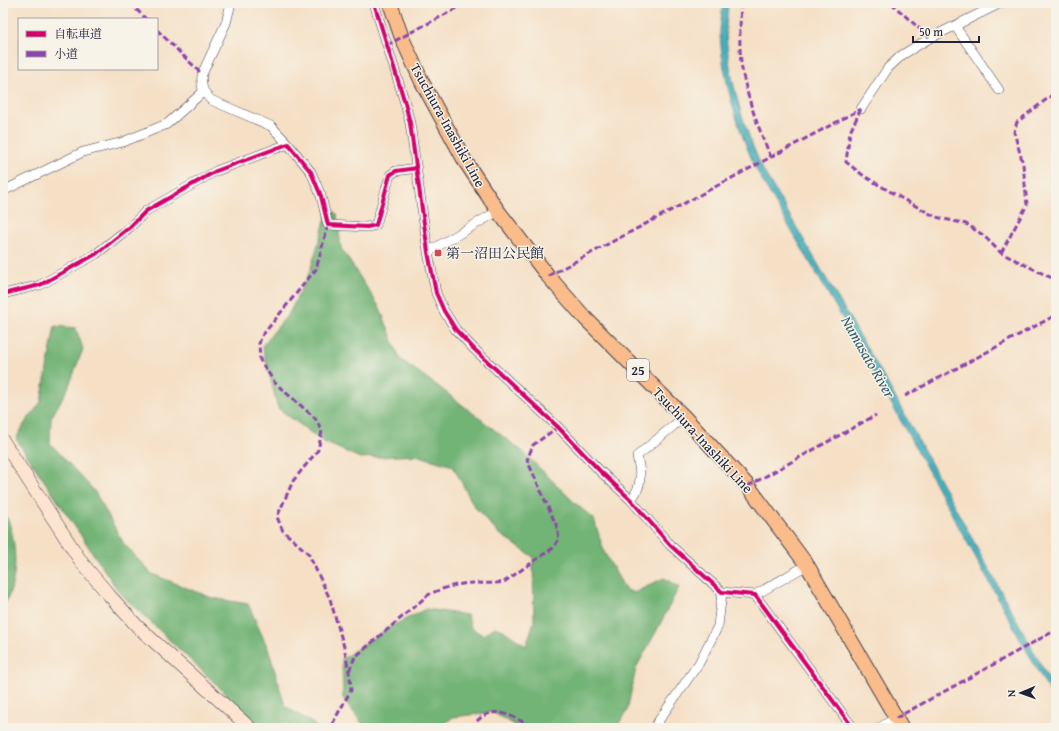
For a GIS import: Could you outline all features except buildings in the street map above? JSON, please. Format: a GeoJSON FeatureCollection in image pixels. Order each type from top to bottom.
{"type":"FeatureCollection","features":[{"type":"Feature","properties":{"kind":"main road","name":"Tsuchiura-Inashiki Line"},"geometry":{"type":"LineString","coordinates":[[390,3],[402,38],[422,82],[465,161],[498,211],[548,276],[585,318],[684,417],[748,486],[807,565],[899,723]]}},
{"type":"Feature","properties":{"kind":"street"},"geometry":{"type":"LineString","coordinates":[[231,3],[226,23],[202,74],[201,82],[203,92],[211,100],[271,126],[288,144],[311,172],[321,196],[328,225],[367,227],[376,225],[390,175],[396,171],[417,168]]}},
{"type":"Feature","properties":{"kind":"street"},"geometry":{"type":"LineString","coordinates":[[374,3],[410,123],[428,252],[436,293],[444,311],[456,330],[474,349],[558,427],[600,471],[631,500],[670,545],[722,592],[755,595],[807,565]]}},
{"type":"Feature","properties":{"kind":"street"},"geometry":{"type":"LineString","coordinates":[[861,109],[888,68],[902,55],[930,38],[1001,3]]}},
{"type":"Feature","properties":{"kind":"street"},"geometry":{"type":"LineString","coordinates":[[955,26],[999,90]]}},
{"type":"Feature","properties":{"kind":"street"},"geometry":{"type":"LineString","coordinates":[[3,191],[83,152],[123,142],[167,124],[203,92]]}},
{"type":"Feature","properties":{"kind":"street"},"geometry":{"type":"LineString","coordinates":[[3,294],[40,285],[96,254],[130,227],[146,211],[216,171],[288,144]]}},
{"type":"Feature","properties":{"kind":"street"},"geometry":{"type":"LineString","coordinates":[[428,252],[498,211]]}},
{"type":"Feature","properties":{"kind":"street"},"geometry":{"type":"LineString","coordinates":[[631,500],[638,491],[641,474],[637,456],[684,417]]}},
{"type":"Feature","properties":{"kind":"street"},"geometry":{"type":"LineString","coordinates":[[3,441],[78,557],[109,595],[137,626],[250,728]]}},
{"type":"Feature","properties":{"kind":"street"},"geometry":{"type":"LineString","coordinates":[[662,728],[657,723],[699,663],[718,626],[722,592]]}},
{"type":"Feature","properties":{"kind":"street"},"geometry":{"type":"LineString","coordinates":[[755,595],[853,728]]}},
{"type":"Feature","properties":{"kind":"street"},"geometry":{"type":"LineString","coordinates":[[880,728],[899,723]]}},
{"type":"Feature","properties":{"kind":"green space"},"geometry":{"type":"Polygon","coordinates":[[[328,207],[337,214],[341,248],[380,308],[400,359],[523,452],[576,504],[594,519],[604,552],[625,589],[634,593],[664,578],[679,587],[636,668],[627,711],[616,728],[520,728],[492,712],[453,717],[439,728],[368,728],[364,726],[343,698],[342,659],[388,628],[426,609],[467,615],[471,628],[483,635],[495,627],[503,630],[526,646],[534,621],[533,557],[497,532],[474,506],[453,466],[416,455],[360,458],[322,441],[278,408],[262,346],[290,312],[310,271],[328,207]]]}},
{"type":"Feature","properties":{"kind":"green space"},"geometry":{"type":"Polygon","coordinates":[[[55,326],[76,328],[83,349],[68,388],[51,418],[50,443],[95,492],[124,544],[152,574],[212,598],[248,604],[269,651],[285,706],[315,725],[317,728],[262,728],[119,592],[16,439],[25,423],[41,402],[55,326]]]}},
{"type":"Feature","properties":{"kind":"green space"},"geometry":{"type":"Polygon","coordinates":[[[3,512],[8,520],[13,538],[15,559],[11,589],[8,599],[3,607],[3,512]]]}},
{"type":"Feature","properties":{"kind":"water","name":"Numasato River"},"geometry":{"type":"Polygon","coordinates":[[[723,3],[728,3],[726,34],[730,69],[738,104],[763,170],[885,379],[1056,692],[1056,704],[880,383],[758,173],[738,123],[724,70],[720,34],[723,3]]]}},
{"type":"Feature","properties":{"kind":"marked path"},"geometry":{"type":"LineString","coordinates":[[130,3],[145,18]]}},
{"type":"Feature","properties":{"kind":"marked path"},"geometry":{"type":"LineString","coordinates":[[387,45],[467,3]]}},
{"type":"Feature","properties":{"kind":"marked path"},"geometry":{"type":"LineString","coordinates":[[741,3],[740,41],[742,70],[752,109],[771,157]]}},
{"type":"Feature","properties":{"kind":"marked path"},"geometry":{"type":"LineString","coordinates":[[891,3],[930,38]]}},
{"type":"Feature","properties":{"kind":"marked path"},"geometry":{"type":"LineString","coordinates":[[158,31],[202,74]]}},
{"type":"Feature","properties":{"kind":"marked path"},"geometry":{"type":"LineString","coordinates":[[1001,253],[1027,205],[1023,164],[1014,132],[1017,122],[1056,92]]}},
{"type":"Feature","properties":{"kind":"marked path"},"geometry":{"type":"LineString","coordinates":[[861,109],[850,132],[846,162],[864,176],[936,217],[966,224],[983,235],[1001,253],[1056,280]]}},
{"type":"Feature","properties":{"kind":"marked path"},"geometry":{"type":"LineString","coordinates":[[548,276],[861,109]]}},
{"type":"Feature","properties":{"kind":"marked path"},"geometry":{"type":"LineString","coordinates":[[328,225],[316,269],[261,337],[259,344],[260,360],[275,383],[315,418],[322,431],[318,450],[293,481],[277,517],[283,531],[308,553],[330,599],[344,647],[351,690],[330,728]]}},
{"type":"Feature","properties":{"kind":"marked path"},"geometry":{"type":"LineString","coordinates":[[905,396],[1056,315]]}},
{"type":"Feature","properties":{"kind":"marked path"},"geometry":{"type":"LineString","coordinates":[[748,486],[876,415]]}},
{"type":"Feature","properties":{"kind":"marked path"},"geometry":{"type":"LineString","coordinates":[[349,671],[355,657],[428,595],[457,585],[504,582],[553,548],[559,539],[557,527],[527,460],[533,445],[558,427]]}},
{"type":"Feature","properties":{"kind":"marked path"},"geometry":{"type":"LineString","coordinates":[[896,718],[1056,630]]}},
{"type":"Feature","properties":{"kind":"marked path"},"geometry":{"type":"LineString","coordinates":[[471,728],[482,717],[493,713],[512,716],[533,728]]}},
{"type":"Feature","properties":{"kind":"cycle path"},"geometry":{"type":"LineString","coordinates":[[374,3],[410,123],[428,252],[436,293],[444,311],[456,330],[474,349],[558,427],[600,471],[631,500],[670,545],[722,592],[755,595],[853,728]]}},
{"type":"Feature","properties":{"kind":"cycle path"},"geometry":{"type":"LineString","coordinates":[[3,294],[40,285],[96,254],[130,227],[146,211],[216,171],[288,144],[311,172],[321,196],[328,225],[367,227],[376,225],[390,175],[396,171],[417,168]]}},
{"type":"Feature","properties":{"kind":"place","name":"第一沼田公民館"},"geometry":{"type":"Point","coordinates":[438,253]}}]}
